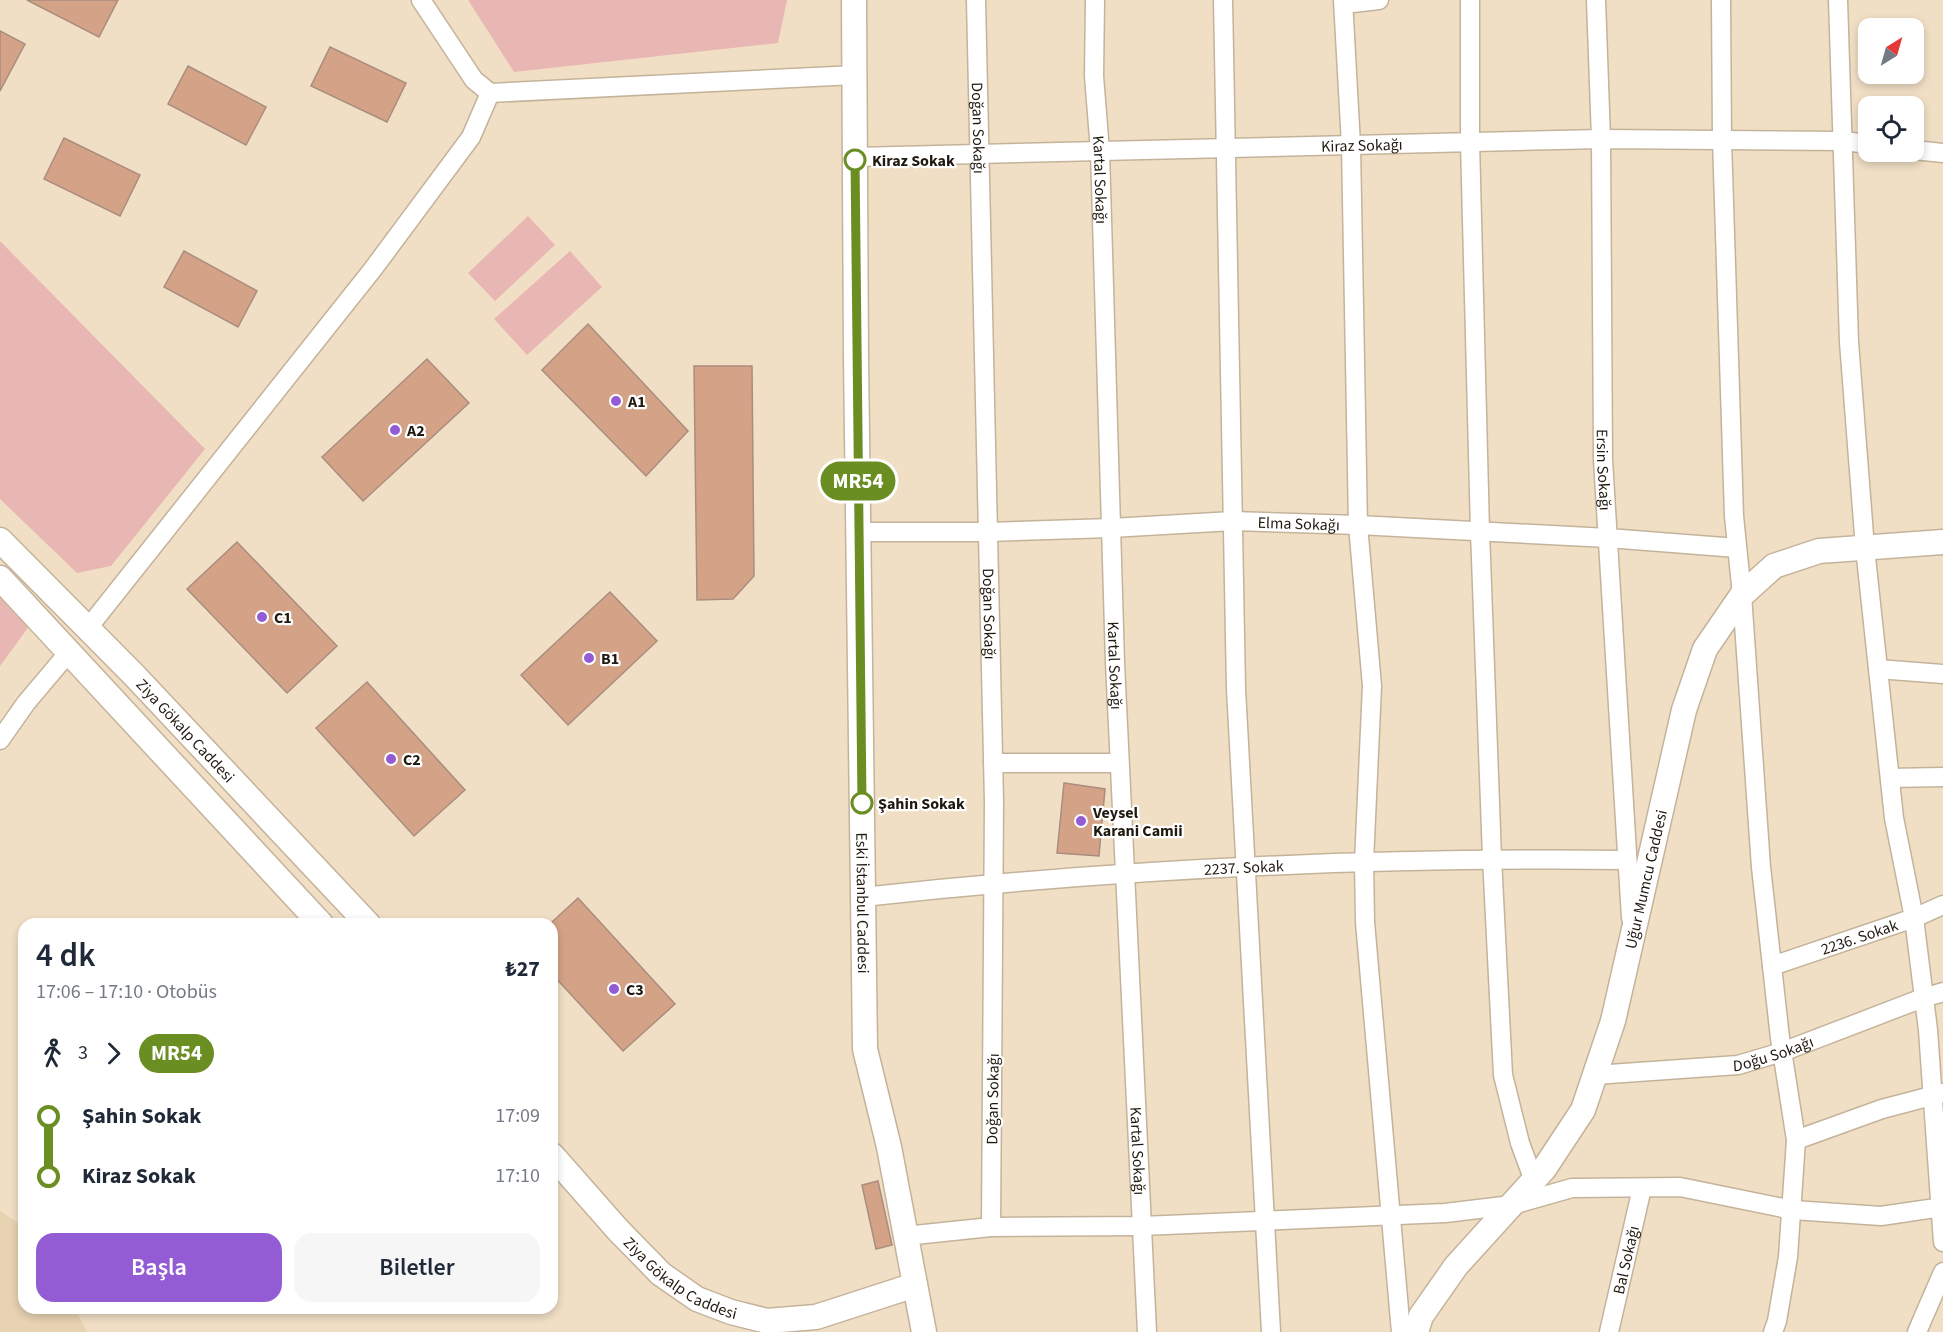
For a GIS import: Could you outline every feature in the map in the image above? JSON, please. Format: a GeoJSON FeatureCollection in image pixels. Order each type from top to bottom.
{"type":"FeatureCollection","features":[{"type":"Feature","properties":{"kind":"street"},"geometry":{"type":"LineString","coordinates":[[421,0],[474,80],[490,93],[855,75]]}},
{"type":"Feature","properties":{"kind":"street","name":"Eski İstanbul Caddesi"},"geometry":{"type":"LineString","coordinates":[[854,0],[865,1049],[889,1147],[904,1236],[924,1332]]}},
{"type":"Feature","properties":{"kind":"street","name":"Doğan Sokağı"},"geometry":{"type":"LineString","coordinates":[[976,0],[993,764],[991,1227]]}},
{"type":"Feature","properties":{"kind":"street","name":"Kartal Sokağı"},"geometry":{"type":"LineString","coordinates":[[1095,0],[1094,76],[1100,151],[1119,763],[1147,1332]]}},
{"type":"Feature","properties":{"kind":"street"},"geometry":{"type":"LineString","coordinates":[[1223,0],[1236,690],[1271,1332]]}},
{"type":"Feature","properties":{"kind":"street"},"geometry":{"type":"LineString","coordinates":[[1379,0],[1343,2],[1351,145],[1358,525],[1372,686],[1364,862],[1365,922],[1401,1332]]}},
{"type":"Feature","properties":{"kind":"street"},"geometry":{"type":"LineString","coordinates":[[1470,0],[1470,142],[1480,531],[1492,858],[1503,1075],[1520,1143],[1534,1181]]}},
{"type":"Feature","properties":{"kind":"street","name":"Ersin Sokağı"},"geometry":{"type":"LineString","coordinates":[[1596,0],[1601,140],[1603,460],[1632,937]]}},
{"type":"Feature","properties":{"kind":"street"},"geometry":{"type":"LineString","coordinates":[[1721,0],[1722,140],[1734,516],[1742,595],[1761,867],[1782,1052],[1796,1140],[1788,1257],[1773,1332]]}},
{"type":"Feature","properties":{"kind":"street"},"geometry":{"type":"LineString","coordinates":[[1838,0],[1849,342],[1864,548],[1894,818],[1914,918],[1923,998],[1938,1094],[1943,1242]]}},
{"type":"Feature","properties":{"kind":"street"},"geometry":{"type":"LineString","coordinates":[[0,740],[26,703],[373,269],[471,137],[490,93]]}},
{"type":"Feature","properties":{"kind":"street","name":"Kiraz Sokağı"},"geometry":{"type":"LineString","coordinates":[[855,157],[1601,140],[1858,143]]}},
{"type":"Feature","properties":{"kind":"street"},"geometry":{"type":"LineString","coordinates":[[1924,151],[1943,153]]}},
{"type":"Feature","properties":{"kind":"street","name":"Elma Sokağı"},"geometry":{"type":"LineString","coordinates":[[858,532],[988,532],[1233,521],[1480,531],[1737,548]]}},
{"type":"Feature","properties":{"kind":"street","name":"Ziya Gökalp Caddesi"},"geometry":{"type":"LineString","coordinates":[[0,540],[88,628],[362,918]]}},
{"type":"Feature","properties":{"kind":"street","name":"Uğur Mumcu Caddesi"},"geometry":{"type":"LineString","coordinates":[[1416,1332],[1421,1316],[1456,1266],[1544,1169],[1583,1110],[1613,1021],[1684,710],[1705,649],[1742,595],[1774,566],[1819,551],[1943,542]]}},
{"type":"Feature","properties":{"kind":"street","name":"Ziya Gökalp Caddesi"},"geometry":{"type":"LineString","coordinates":[[0,578],[315,918]]}},
{"type":"Feature","properties":{"kind":"street"},"geometry":{"type":"LineString","coordinates":[[1878,669],[1943,674]]}},
{"type":"Feature","properties":{"kind":"street"},"geometry":{"type":"LineString","coordinates":[[993,764],[1119,763]]}},
{"type":"Feature","properties":{"kind":"street"},"geometry":{"type":"LineString","coordinates":[[1890,778],[1943,777]]}},
{"type":"Feature","properties":{"kind":"street","name":"2237. Sokak"},"geometry":{"type":"LineString","coordinates":[[863,897],[994,882],[1246,867],[1492,858],[1627,860]]}},
{"type":"Feature","properties":{"kind":"street","name":"2236. Sokak"},"geometry":{"type":"LineString","coordinates":[[1772,966],[1914,918],[1943,905]]}},
{"type":"Feature","properties":{"kind":"street","name":"Doğu Sokağı"},"geometry":{"type":"LineString","coordinates":[[1595,1075],[1738,1065],[1782,1052],[1943,992]]}},
{"type":"Feature","properties":{"kind":"street"},"geometry":{"type":"LineString","coordinates":[[1796,1140],[1882,1108],[1938,1094]]}},
{"type":"Feature","properties":{"kind":"street","name":"Ziya Gökalp Caddesi"},"geometry":{"type":"LineString","coordinates":[[558,1162],[618,1230],[661,1274],[697,1299],[731,1312],[767,1320],[816,1317],[915,1285]]}},
{"type":"Feature","properties":{"kind":"street"},"geometry":{"type":"LineString","coordinates":[[904,1236],[991,1227],[1142,1226],[1445,1213],[1512,1204],[1572,1188],[1680,1187],[1792,1210],[1881,1216],[1942,1208]]}},
{"type":"Feature","properties":{"kind":"street","name":"Bal Sokağı"},"geometry":{"type":"LineString","coordinates":[[1609,1332],[1642,1188]]}},
{"type":"Feature","properties":{"kind":"street"},"geometry":{"type":"LineString","coordinates":[[1917,1332],[1943,1272]]}},
{"type":"Feature","properties":{"kind":"shaded area"},"geometry":{"type":"Polygon","coordinates":[[[468,0],[787,0],[778,43],[514,72],[468,0]]]}},
{"type":"Feature","properties":{"kind":"shaded area"},"geometry":{"type":"Polygon","coordinates":[[[528,216],[555,245],[495,301],[468,273],[528,216]]]}},
{"type":"Feature","properties":{"kind":"shaded area"},"geometry":{"type":"Polygon","coordinates":[[[0,241],[205,449],[111,566],[77,573],[0,499],[0,241]]]}},
{"type":"Feature","properties":{"kind":"shaded area"},"geometry":{"type":"Polygon","coordinates":[[[570,251],[602,287],[527,355],[494,319],[570,251]]]}},
{"type":"Feature","properties":{"kind":"shaded area"},"geometry":{"type":"Polygon","coordinates":[[[0,585],[30,625],[0,666],[0,585]]]}},
{"type":"Feature","properties":{"kind":"shaded area"},"geometry":{"type":"Polygon","coordinates":[[[0,1211],[18,1223],[18,1314],[78,1314],[87,1332],[0,1332],[0,1211]]]}},
{"type":"Feature","properties":{"kind":"building"},"geometry":{"type":"Polygon","coordinates":[[[27,0],[118,0],[99,37],[27,0]]]}},
{"type":"Feature","properties":{"kind":"building"},"geometry":{"type":"Polygon","coordinates":[[[0,31],[25,44],[0,91],[0,31]]]}},
{"type":"Feature","properties":{"kind":"building"},"geometry":{"type":"Polygon","coordinates":[[[330,47],[406,83],[387,122],[311,86],[330,47]]]}},
{"type":"Feature","properties":{"kind":"building"},"geometry":{"type":"Polygon","coordinates":[[[188,66],[266,107],[246,145],[168,104],[188,66]]]}},
{"type":"Feature","properties":{"kind":"building"},"geometry":{"type":"Polygon","coordinates":[[[64,138],[140,175],[120,216],[44,179],[64,138]]]}},
{"type":"Feature","properties":{"kind":"building"},"geometry":{"type":"Polygon","coordinates":[[[184,251],[257,291],[238,327],[164,287],[184,251]]]}},
{"type":"Feature","properties":{"kind":"building","name":"A1"},"geometry":{"type":"Polygon","coordinates":[[[588,324],[688,431],[646,476],[542,370],[588,324]]]}},
{"type":"Feature","properties":{"kind":"building","name":"A2"},"geometry":{"type":"Polygon","coordinates":[[[427,359],[469,403],[363,501],[322,457],[427,359]]]}},
{"type":"Feature","properties":{"kind":"building"},"geometry":{"type":"Polygon","coordinates":[[[694,366],[752,366],[754,576],[733,599],[697,600],[694,366]]]}},
{"type":"Feature","properties":{"kind":"building","name":"C1"},"geometry":{"type":"Polygon","coordinates":[[[237,542],[337,646],[287,693],[187,589],[237,542]]]}},
{"type":"Feature","properties":{"kind":"building","name":"B1"},"geometry":{"type":"Polygon","coordinates":[[[610,592],[657,641],[568,725],[521,675],[610,592]]]}},
{"type":"Feature","properties":{"kind":"building","name":"C2"},"geometry":{"type":"Polygon","coordinates":[[[367,682],[465,790],[414,836],[316,728],[367,682]]]}},
{"type":"Feature","properties":{"kind":"building","name":"Veysel Karani Camii"},"geometry":{"type":"Polygon","coordinates":[[[1064,783],[1105,789],[1099,856],[1057,853],[1064,783]]]}},
{"type":"Feature","properties":{"kind":"building","name":"C3"},"geometry":{"type":"Polygon","coordinates":[[[578,898],[675,1004],[623,1051],[558,981],[556,918],[578,898]]]}},
{"type":"Feature","properties":{"kind":"building"},"geometry":{"type":"Polygon","coordinates":[[[878,1181],[892,1245],[876,1249],[862,1185],[878,1181]]]}},
{"type":"Feature","properties":{"kind":"bus line","name":"MR54"},"geometry":{"type":"LineString","coordinates":[[855,160],[862,803]]}},
{"type":"Feature","properties":{"kind":"place","name":"Kiraz Sokak"},"geometry":{"type":"Point","coordinates":[855,160]}},
{"type":"Feature","properties":{"kind":"place","name":"A1"},"geometry":{"type":"Point","coordinates":[616,401]}},
{"type":"Feature","properties":{"kind":"place","name":"A2"},"geometry":{"type":"Point","coordinates":[395,430]}},
{"type":"Feature","properties":{"kind":"place","name":"C1"},"geometry":{"type":"Point","coordinates":[262,617]}},
{"type":"Feature","properties":{"kind":"place","name":"B1"},"geometry":{"type":"Point","coordinates":[589,658]}},
{"type":"Feature","properties":{"kind":"place","name":"C2"},"geometry":{"type":"Point","coordinates":[391,759]}},
{"type":"Feature","properties":{"kind":"place","name":"Şahin Sokak"},"geometry":{"type":"Point","coordinates":[862,803]}},
{"type":"Feature","properties":{"kind":"place","name":"Veysel Karani Camii"},"geometry":{"type":"Point","coordinates":[1081,821]}},
{"type":"Feature","properties":{"kind":"place","name":"C3"},"geometry":{"type":"Point","coordinates":[614,989]}}]}
